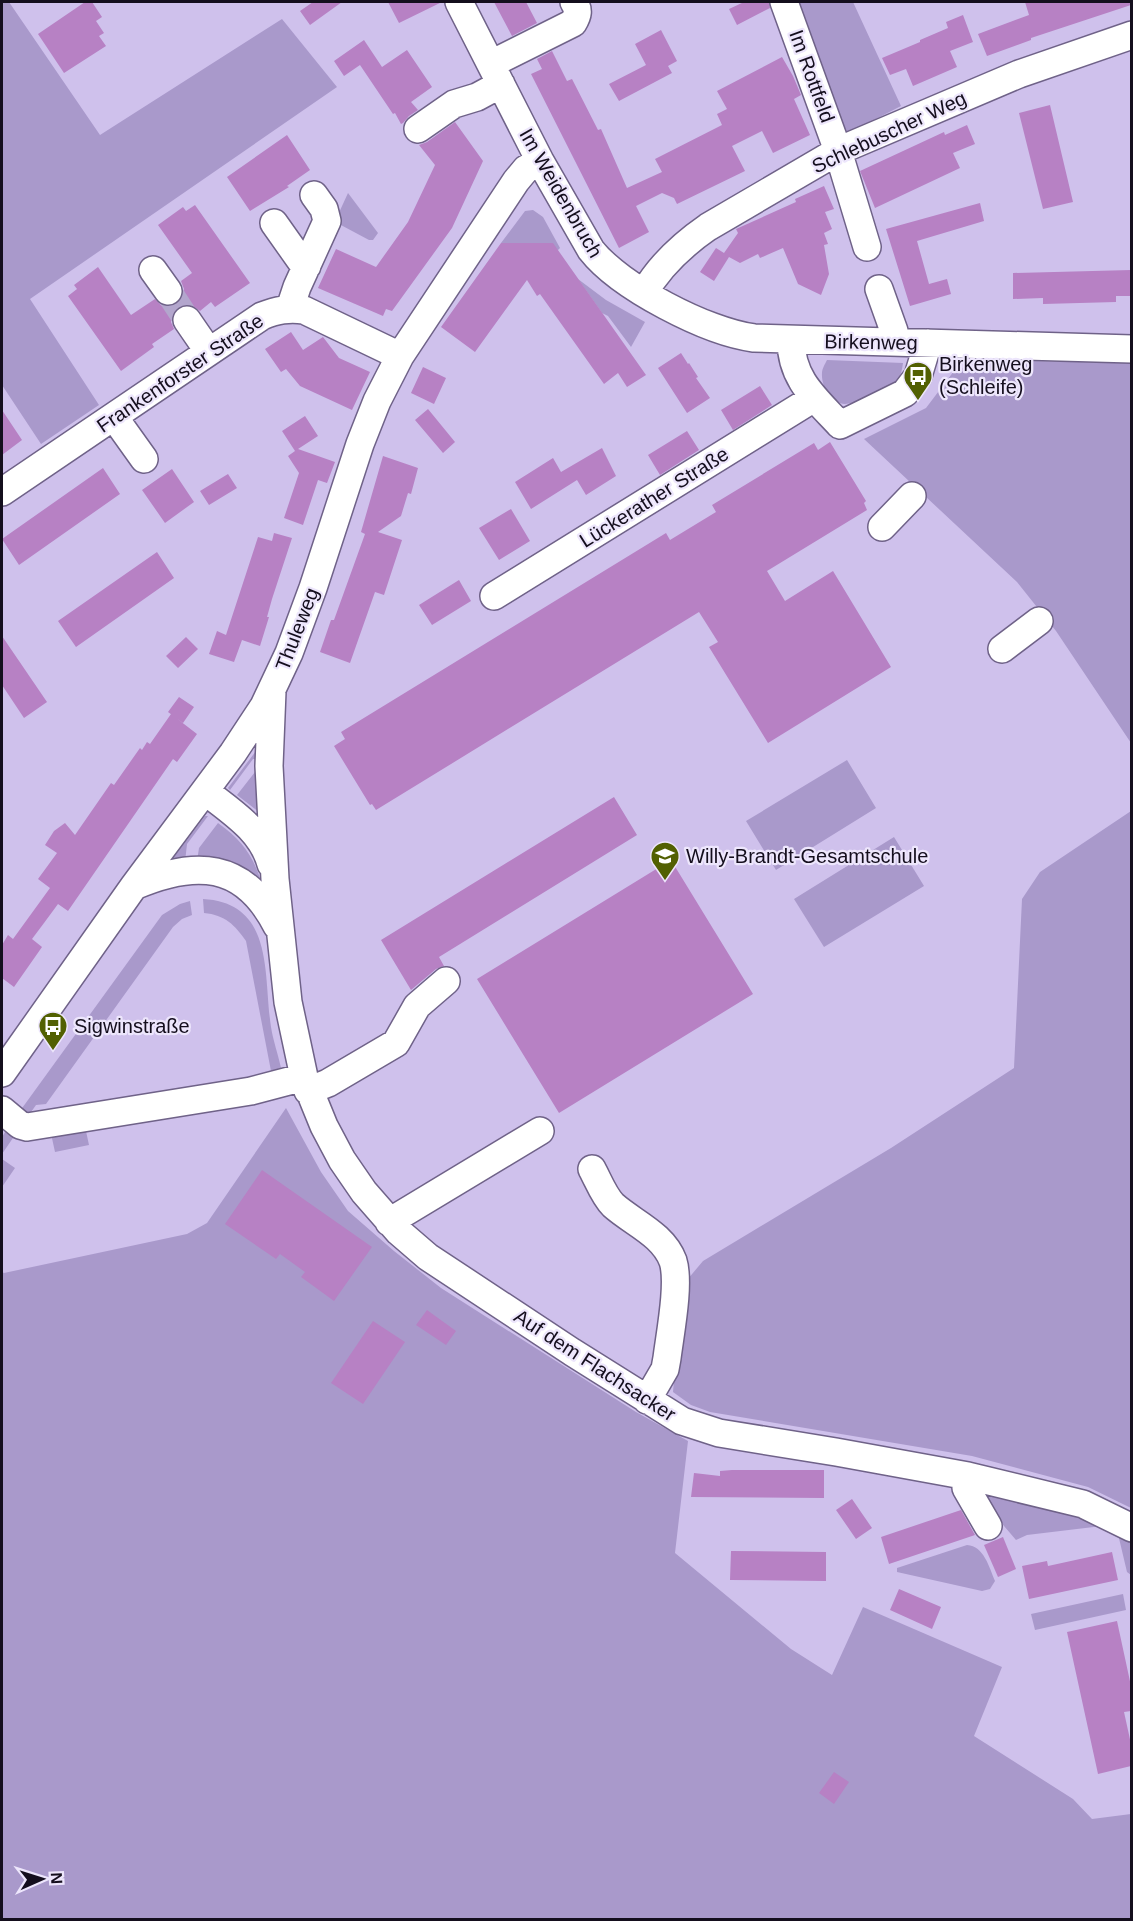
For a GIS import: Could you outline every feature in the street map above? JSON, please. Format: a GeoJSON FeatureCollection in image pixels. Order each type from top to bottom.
{"type":"FeatureCollection","features":[{"type":"Feature","properties":{"kind":"street","name":"Im Weidenbruch"},"geometry":{"type":"LineString","coordinates":[[459,2],[540,161],[600,262],[644,293],[711,328],[754,338],[791,340]]}},
{"type":"Feature","properties":{"kind":"street"},"geometry":{"type":"LineString","coordinates":[[418,129],[454,104],[477,97],[496,74],[573,22],[578,8],[574,2]]}},
{"type":"Feature","properties":{"kind":"street","name":"Im Rottfeld"},"geometry":{"type":"LineString","coordinates":[[784,2],[838,151],[867,247]]}},
{"type":"Feature","properties":{"kind":"street","name":"Schlebuscher Weg"},"geometry":{"type":"LineString","coordinates":[[644,293],[673,254],[690,239],[838,151],[1019,74],[1131,35]]}},
{"type":"Feature","properties":{"kind":"street","name":"Thuleweg"},"geometry":{"type":"LineString","coordinates":[[2,1073],[134,886],[233,753],[272,691],[309,598],[368,422],[400,356],[516,181],[526,169],[540,161]]}},
{"type":"Feature","properties":{"kind":"street"},"geometry":{"type":"LineString","coordinates":[[314,195],[324,209],[327,221],[290,308],[318,315],[400,356]]}},
{"type":"Feature","properties":{"kind":"street"},"geometry":{"type":"LineString","coordinates":[[274,223],[303,264],[307,266]]}},
{"type":"Feature","properties":{"kind":"street"},"geometry":{"type":"LineString","coordinates":[[879,289],[894,331],[893,342]]}},
{"type":"Feature","properties":{"kind":"street","name":"Frankenforster Straße"},"geometry":{"type":"LineString","coordinates":[[2,492],[262,316],[276,310],[290,308]]}},
{"type":"Feature","properties":{"kind":"street"},"geometry":{"type":"LineString","coordinates":[[187,320],[209,352]]}},
{"type":"Feature","properties":{"kind":"street"},"geometry":{"type":"LineString","coordinates":[[791,340],[793,364],[799,378],[814,398],[840,424],[905,393],[918,376],[928,343]]}},
{"type":"Feature","properties":{"kind":"street","name":"Birkenweg"},"geometry":{"type":"LineString","coordinates":[[791,340],[1131,349]]}},
{"type":"Feature","properties":{"kind":"street","name":"Lückerather Straße"},"geometry":{"type":"LineString","coordinates":[[494,596],[814,398]]}},
{"type":"Feature","properties":{"kind":"street"},"geometry":{"type":"LineString","coordinates":[[114,417],[144,459]]}},
{"type":"Feature","properties":{"kind":"street"},"geometry":{"type":"LineString","coordinates":[[882,527],[912,495]]}},
{"type":"Feature","properties":{"kind":"street"},"geometry":{"type":"LineString","coordinates":[[1002,649],[1039,621]]}},
{"type":"Feature","properties":{"kind":"street","name":"Auf dem Flachsacker"},"geometry":{"type":"LineString","coordinates":[[272,691],[269,765],[275,879],[288,1002],[306,1084],[342,1160],[389,1222],[428,1257],[682,1421],[719,1434],[968,1476],[1083,1504],[1131,1528]]}},
{"type":"Feature","properties":{"kind":"street","name":"Auf dem Flachsacker"},"geometry":{"type":"LineString","coordinates":[[204,791],[241,820],[257,836],[269,856],[275,879]]}},
{"type":"Feature","properties":{"kind":"street","name":"Auf dem Flachsacker"},"geometry":{"type":"LineString","coordinates":[[134,886],[162,874],[191,869],[207,869],[230,876],[254,890],[269,909],[281,932]]}},
{"type":"Feature","properties":{"kind":"street"},"geometry":{"type":"LineString","coordinates":[[2,1110],[20,1125],[27,1127],[251,1091],[328,1083],[396,1042],[417,1006],[446,981]]}},
{"type":"Feature","properties":{"kind":"street"},"geometry":{"type":"LineString","coordinates":[[389,1222],[540,1131]]}},
{"type":"Feature","properties":{"kind":"street"},"geometry":{"type":"LineString","coordinates":[[592,1169],[611,1203],[656,1237],[665,1247],[673,1262],[675,1277],[668,1358],[665,1369],[647,1400]]}},
{"type":"Feature","properties":{"kind":"street"},"geometry":{"type":"LineString","coordinates":[[968,1476],[966,1488],[988,1526]]}},
{"type":"Feature","properties":{"kind":"shaded area"},"geometry":{"type":"Polygon","coordinates":[[[2,2],[9,2],[100,135],[282,19],[337,87],[30,299],[99,405],[41,444],[2,385],[2,2]]]}},
{"type":"Feature","properties":{"kind":"shaded area"},"geometry":{"type":"Polygon","coordinates":[[[791,2],[853,2],[901,106],[841,137],[791,2]]]}},
{"type":"Feature","properties":{"kind":"shaded area"},"geometry":{"type":"Polygon","coordinates":[[[348,193],[378,233],[373,240],[339,224],[337,217],[348,193]]]}},
{"type":"Feature","properties":{"kind":"shaded area"},"geometry":{"type":"Polygon","coordinates":[[[533,210],[543,217],[560,248],[558,250],[501,243],[525,211],[533,210]]]}},
{"type":"Feature","properties":{"kind":"shaded area"},"geometry":{"type":"Polygon","coordinates":[[[578,279],[606,300],[645,322],[631,347],[608,316],[602,313],[578,279]]]}},
{"type":"Feature","properties":{"kind":"shaded area"},"geometry":{"type":"Polygon","coordinates":[[[827,360],[903,363],[897,381],[888,388],[856,402],[845,404],[835,401],[825,389],[822,373],[827,360]]]}},
{"type":"Feature","properties":{"kind":"shaded area"},"geometry":{"type":"Polygon","coordinates":[[[984,360],[1131,363],[1131,743],[1056,631],[1017,582],[864,439],[926,408],[954,371],[984,360]]]}},
{"type":"Feature","properties":{"kind":"shaded area"},"geometry":{"type":"Polygon","coordinates":[[[262,743],[261,759],[253,759],[230,790],[228,788],[262,743]]]}},
{"type":"Feature","properties":{"kind":"shaded area"},"geometry":{"type":"Polygon","coordinates":[[[847,760],[876,808],[776,870],[746,821],[847,760]]]}},
{"type":"Feature","properties":{"kind":"shaded area"},"geometry":{"type":"Polygon","coordinates":[[[261,771],[264,816],[237,795],[255,772],[261,771]]]}},
{"type":"Feature","properties":{"kind":"shaded area"},"geometry":{"type":"Polygon","coordinates":[[[1131,811],[1131,1508],[1088,1487],[972,1456],[710,1412],[691,1405],[673,1392],[682,1286],[703,1261],[891,1148],[1014,1068],[1022,899],[1040,872],[1131,811]]]}},
{"type":"Feature","properties":{"kind":"shaded area"},"geometry":{"type":"Polygon","coordinates":[[[205,816],[208,816],[187,844],[185,862],[175,863],[174,857],[205,816]]]}},
{"type":"Feature","properties":{"kind":"shaded area"},"geometry":{"type":"Polygon","coordinates":[[[218,823],[248,852],[264,891],[197,861],[199,848],[218,823]]]}},
{"type":"Feature","properties":{"kind":"shaded area"},"geometry":{"type":"Polygon","coordinates":[[[894,837],[924,886],[824,947],[794,899],[894,837]]]}},
{"type":"Feature","properties":{"kind":"shaded area"},"geometry":{"type":"Polygon","coordinates":[[[203,899],[226,904],[243,913],[254,928],[261,945],[265,965],[271,1027],[281,1068],[271,1071],[246,941],[229,922],[218,916],[204,913],[203,899]]]}},
{"type":"Feature","properties":{"kind":"shaded area"},"geometry":{"type":"Polygon","coordinates":[[[190,901],[192,915],[182,919],[173,927],[46,1104],[36,1105],[29,1115],[20,1111],[162,915],[190,901]]]}},
{"type":"Feature","properties":{"kind":"shaded area"},"geometry":{"type":"Polygon","coordinates":[[[286,1108],[321,1172],[348,1211],[394,1251],[441,1288],[636,1412],[688,1441],[675,1553],[791,1649],[832,1675],[863,1607],[1002,1667],[974,1736],[1073,1799],[1092,1819],[1131,1814],[1131,1919],[2,1919],[2,1272],[187,1234],[207,1223],[286,1108]]]}},
{"type":"Feature","properties":{"kind":"shaded area"},"geometry":{"type":"Polygon","coordinates":[[[84,1122],[89,1145],[55,1152],[50,1129],[84,1122]]]}},
{"type":"Feature","properties":{"kind":"shaded area"},"geometry":{"type":"Polygon","coordinates":[[[7,1129],[15,1135],[2,1154],[2,1137],[7,1129]]]}},
{"type":"Feature","properties":{"kind":"shaded area"},"geometry":{"type":"Polygon","coordinates":[[[2,1159],[15,1168],[2,1187],[2,1159]]]}},
{"type":"Feature","properties":{"kind":"shaded area"},"geometry":{"type":"Polygon","coordinates":[[[975,1492],[1072,1514],[1102,1526],[1027,1535],[1016,1540],[975,1492]]]}},
{"type":"Feature","properties":{"kind":"shaded area"},"geometry":{"type":"Polygon","coordinates":[[[1118,1534],[1131,1542],[1131,1575],[1127,1572],[1118,1534]]]}},
{"type":"Feature","properties":{"kind":"shaded area"},"geometry":{"type":"Polygon","coordinates":[[[967,1545],[978,1549],[985,1558],[995,1581],[990,1589],[982,1591],[897,1572],[897,1568],[967,1545]]]}},
{"type":"Feature","properties":{"kind":"shaded area"},"geometry":{"type":"Polygon","coordinates":[[[1123,1594],[1126,1610],[1035,1630],[1031,1614],[1123,1594]]]}},
{"type":"Feature","properties":{"kind":"building"},"geometry":{"type":"Polygon","coordinates":[[[85,2],[92,2],[102,17],[96,21],[104,33],[99,36],[106,46],[64,73],[38,34],[85,2]]]}},
{"type":"Feature","properties":{"kind":"building"},"geometry":{"type":"Polygon","coordinates":[[[313,2],[342,2],[310,25],[300,11],[313,2]]]}},
{"type":"Feature","properties":{"kind":"building"},"geometry":{"type":"Polygon","coordinates":[[[388,2],[442,2],[399,23],[388,2]]]}},
{"type":"Feature","properties":{"kind":"building"},"geometry":{"type":"Polygon","coordinates":[[[494,2],[526,2],[537,23],[512,36],[494,2]]]}},
{"type":"Feature","properties":{"kind":"building"},"geometry":{"type":"Polygon","coordinates":[[[744,2],[769,2],[770,8],[737,25],[729,9],[744,2]]]}},
{"type":"Feature","properties":{"kind":"building"},"geometry":{"type":"Polygon","coordinates":[[[1025,2],[1131,2],[1131,5],[1031,38],[1031,40],[987,56],[978,34],[1029,15],[1025,2]]]}},
{"type":"Feature","properties":{"kind":"building"},"geometry":{"type":"Polygon","coordinates":[[[963,15],[973,42],[950,51],[957,67],[913,86],[906,69],[890,75],[882,58],[948,28],[946,22],[963,15]]]}},
{"type":"Feature","properties":{"kind":"building"},"geometry":{"type":"Polygon","coordinates":[[[661,30],[677,61],[668,66],[672,73],[619,101],[609,84],[646,65],[635,44],[661,30]]]}},
{"type":"Feature","properties":{"kind":"building"},"geometry":{"type":"Polygon","coordinates":[[[364,40],[382,67],[407,50],[432,87],[411,102],[418,110],[401,124],[360,65],[344,76],[334,61],[364,40]]]}},
{"type":"Feature","properties":{"kind":"building"},"geometry":{"type":"Polygon","coordinates":[[[552,51],[567,81],[572,79],[598,130],[601,129],[627,188],[662,172],[655,159],[722,125],[717,114],[727,109],[717,91],[782,57],[801,95],[794,99],[810,135],[773,153],[762,131],[732,146],[745,171],[677,204],[674,198],[662,193],[636,206],[649,232],[619,248],[531,74],[542,69],[537,59],[552,51]]]}},
{"type":"Feature","properties":{"kind":"building"},"geometry":{"type":"Polygon","coordinates":[[[1050,105],[1073,202],[1043,209],[1019,113],[1050,105]]]}},
{"type":"Feature","properties":{"kind":"building"},"geometry":{"type":"Polygon","coordinates":[[[455,122],[483,161],[452,228],[392,311],[386,309],[383,316],[318,288],[336,249],[376,267],[408,222],[435,165],[419,145],[455,122]]]}},
{"type":"Feature","properties":{"kind":"building"},"geometry":{"type":"Polygon","coordinates":[[[967,125],[975,144],[953,153],[960,168],[875,208],[860,171],[944,132],[945,135],[967,125]]]}},
{"type":"Feature","properties":{"kind":"building"},"geometry":{"type":"Polygon","coordinates":[[[287,135],[310,170],[287,186],[289,187],[250,211],[227,177],[287,135]]]}},
{"type":"Feature","properties":{"kind":"building"},"geometry":{"type":"Polygon","coordinates":[[[824,186],[834,209],[825,212],[832,229],[824,233],[828,244],[824,245],[829,274],[821,295],[798,284],[783,248],[760,258],[758,254],[740,263],[729,257],[714,281],[700,272],[716,248],[724,253],[738,233],[736,229],[796,202],[795,199],[824,186]]]}},
{"type":"Feature","properties":{"kind":"building"},"geometry":{"type":"Polygon","coordinates":[[[980,203],[984,221],[917,241],[929,284],[947,279],[951,294],[910,306],[886,229],[980,203]]]}},
{"type":"Feature","properties":{"kind":"building"},"geometry":{"type":"Polygon","coordinates":[[[195,205],[250,283],[215,307],[211,302],[200,311],[185,304],[179,307],[173,314],[171,322],[174,329],[152,344],[154,347],[121,371],[68,296],[77,289],[74,285],[98,267],[131,315],[155,299],[162,306],[169,307],[177,304],[183,297],[184,289],[181,281],[192,273],[158,225],[183,207],[186,211],[195,205]]]}},
{"type":"Feature","properties":{"kind":"building"},"geometry":{"type":"Polygon","coordinates":[[[501,243],[553,243],[646,375],[627,387],[618,373],[604,384],[540,294],[537,296],[527,280],[475,352],[441,327],[501,243]]]}},
{"type":"Feature","properties":{"kind":"building"},"geometry":{"type":"Polygon","coordinates":[[[1131,270],[1131,296],[1116,296],[1116,302],[1043,304],[1043,298],[1013,299],[1013,273],[1131,270]]]}},
{"type":"Feature","properties":{"kind":"building"},"geometry":{"type":"Polygon","coordinates":[[[291,332],[303,350],[323,337],[339,358],[370,372],[352,410],[300,386],[286,369],[281,372],[265,349],[291,332]]]}},
{"type":"Feature","properties":{"kind":"building"},"geometry":{"type":"Polygon","coordinates":[[[681,353],[710,398],[687,413],[658,368],[681,353]]]}},
{"type":"Feature","properties":{"kind":"building"},"geometry":{"type":"Polygon","coordinates":[[[423,367],[446,378],[434,404],[411,393],[423,367]]]}},
{"type":"Feature","properties":{"kind":"building"},"geometry":{"type":"Polygon","coordinates":[[[760,386],[772,405],[733,430],[721,410],[760,386]]]}},
{"type":"Feature","properties":{"kind":"building"},"geometry":{"type":"Polygon","coordinates":[[[428,409],[455,442],[443,453],[415,420],[428,409]]]}},
{"type":"Feature","properties":{"kind":"building"},"geometry":{"type":"Polygon","coordinates":[[[2,410],[22,440],[2,455],[2,410]]]}},
{"type":"Feature","properties":{"kind":"building"},"geometry":{"type":"Polygon","coordinates":[[[305,416],[318,436],[298,449],[335,462],[327,483],[318,480],[303,525],[284,518],[299,473],[288,456],[295,451],[282,431],[305,416]]]}},
{"type":"Feature","properties":{"kind":"building"},"geometry":{"type":"Polygon","coordinates":[[[687,431],[699,450],[660,475],[648,455],[687,431]]]}},
{"type":"Feature","properties":{"kind":"building"},"geometry":{"type":"Polygon","coordinates":[[[830,442],[866,501],[864,503],[867,510],[767,571],[785,601],[833,571],[891,667],[768,743],[709,647],[718,642],[699,612],[376,810],[372,804],[370,805],[334,746],[345,739],[341,732],[666,533],[670,540],[716,512],[712,505],[814,443],[818,450],[830,442]]]}},
{"type":"Feature","properties":{"kind":"building"},"geometry":{"type":"Polygon","coordinates":[[[602,448],[616,476],[586,495],[577,480],[531,509],[515,482],[553,458],[561,472],[602,448]]]}},
{"type":"Feature","properties":{"kind":"building"},"geometry":{"type":"Polygon","coordinates":[[[383,456],[418,468],[411,494],[408,493],[401,516],[378,532],[402,540],[384,595],[375,592],[350,663],[320,652],[365,534],[361,532],[383,456]]]}},
{"type":"Feature","properties":{"kind":"building"},"geometry":{"type":"Polygon","coordinates":[[[103,468],[120,494],[19,565],[2,539],[103,468]]]}},
{"type":"Feature","properties":{"kind":"building"},"geometry":{"type":"Polygon","coordinates":[[[172,469],[194,502],[165,523],[142,490],[172,469]]]}},
{"type":"Feature","properties":{"kind":"building"},"geometry":{"type":"Polygon","coordinates":[[[228,474],[237,488],[209,505],[200,491],[228,474]]]}},
{"type":"Feature","properties":{"kind":"building"},"geometry":{"type":"Polygon","coordinates":[[[511,509],[530,541],[499,560],[479,528],[511,509]]]}},
{"type":"Feature","properties":{"kind":"building"},"geometry":{"type":"Polygon","coordinates":[[[274,533],[292,538],[272,599],[260,646],[242,640],[234,662],[209,654],[217,631],[226,635],[258,537],[272,541],[274,533]]]}},
{"type":"Feature","properties":{"kind":"building"},"geometry":{"type":"Polygon","coordinates":[[[157,552],[174,578],[76,647],[58,621],[157,552]]]}},
{"type":"Feature","properties":{"kind":"building"},"geometry":{"type":"Polygon","coordinates":[[[459,580],[471,601],[432,625],[419,605],[459,580]]]}},
{"type":"Feature","properties":{"kind":"building"},"geometry":{"type":"Polygon","coordinates":[[[2,636],[47,702],[24,718],[2,685],[2,636]]]}},
{"type":"Feature","properties":{"kind":"building"},"geometry":{"type":"Polygon","coordinates":[[[186,637],[198,649],[178,668],[166,656],[186,637]]]}},
{"type":"Feature","properties":{"kind":"building"},"geometry":{"type":"Polygon","coordinates":[[[179,697],[194,707],[183,723],[168,712],[179,697]]]}},
{"type":"Feature","properties":{"kind":"building"},"geometry":{"type":"Polygon","coordinates":[[[171,714],[197,734],[177,762],[173,759],[68,911],[58,904],[32,939],[42,947],[14,987],[2,978],[2,945],[8,935],[13,939],[50,888],[38,879],[57,853],[45,845],[54,831],[65,823],[75,835],[111,783],[114,785],[140,748],[142,750],[147,742],[150,744],[171,714]]]}},
{"type":"Feature","properties":{"kind":"building"},"geometry":{"type":"Polygon","coordinates":[[[614,797],[637,835],[439,957],[444,966],[436,969],[411,990],[381,940],[614,797]]]}},
{"type":"Feature","properties":{"kind":"building"},"geometry":{"type":"Polygon","coordinates":[[[671,860],[753,994],[559,1113],[477,979],[671,860]]]}},
{"type":"Feature","properties":{"kind":"building"},"geometry":{"type":"Polygon","coordinates":[[[262,1170],[372,1247],[334,1301],[301,1277],[305,1272],[280,1254],[276,1259],[225,1224],[262,1170]]]}},
{"type":"Feature","properties":{"kind":"building"},"geometry":{"type":"Polygon","coordinates":[[[427,1310],[456,1331],[446,1345],[416,1325],[427,1310]]]}},
{"type":"Feature","properties":{"kind":"building"},"geometry":{"type":"Polygon","coordinates":[[[373,1321],[405,1342],[363,1404],[331,1383],[373,1321]]]}},
{"type":"Feature","properties":{"kind":"building"},"geometry":{"type":"Polygon","coordinates":[[[824,1470],[824,1498],[691,1497],[694,1473],[720,1476],[720,1471],[824,1470]]]}},
{"type":"Feature","properties":{"kind":"building"},"geometry":{"type":"Polygon","coordinates":[[[852,1499],[872,1528],[856,1539],[836,1510],[852,1499]]]}},
{"type":"Feature","properties":{"kind":"building"},"geometry":{"type":"Polygon","coordinates":[[[961,1510],[975,1535],[889,1564],[881,1537],[961,1510]]]}},
{"type":"Feature","properties":{"kind":"building"},"geometry":{"type":"Polygon","coordinates":[[[1003,1537],[1016,1569],[998,1577],[984,1545],[1003,1537]]]}},
{"type":"Feature","properties":{"kind":"building"},"geometry":{"type":"Polygon","coordinates":[[[731,1551],[826,1552],[826,1581],[730,1580],[731,1551]]]}},
{"type":"Feature","properties":{"kind":"building"},"geometry":{"type":"Polygon","coordinates":[[[1112,1552],[1118,1580],[1029,1599],[1022,1566],[1047,1561],[1048,1566],[1112,1552]]]}},
{"type":"Feature","properties":{"kind":"building"},"geometry":{"type":"Polygon","coordinates":[[[899,1589],[941,1607],[932,1629],[890,1610],[899,1589]]]}},
{"type":"Feature","properties":{"kind":"building"},"geometry":{"type":"Polygon","coordinates":[[[1117,1621],[1131,1686],[1131,1711],[1124,1712],[1131,1744],[1131,1766],[1098,1774],[1067,1632],[1117,1621]]]}},
{"type":"Feature","properties":{"kind":"building"},"geometry":{"type":"Polygon","coordinates":[[[834,1772],[849,1782],[834,1804],[819,1793],[834,1772]]]}},
{"type":"Feature","properties":{"kind":"tunnel"},"geometry":{"type":"LineString","coordinates":[[168,291],[187,320]]}},
{"type":"Feature","properties":{"kind":"place","name":"Birkenweg (Schleife)"},"geometry":{"type":"Point","coordinates":[918,402]}},
{"type":"Feature","properties":{"kind":"place","name":"Willy-Brandt-Gesamtschule"},"geometry":{"type":"Point","coordinates":[665,882]}},
{"type":"Feature","properties":{"kind":"place","name":"Sigwinstraße"},"geometry":{"type":"Point","coordinates":[53,1052]}}]}
